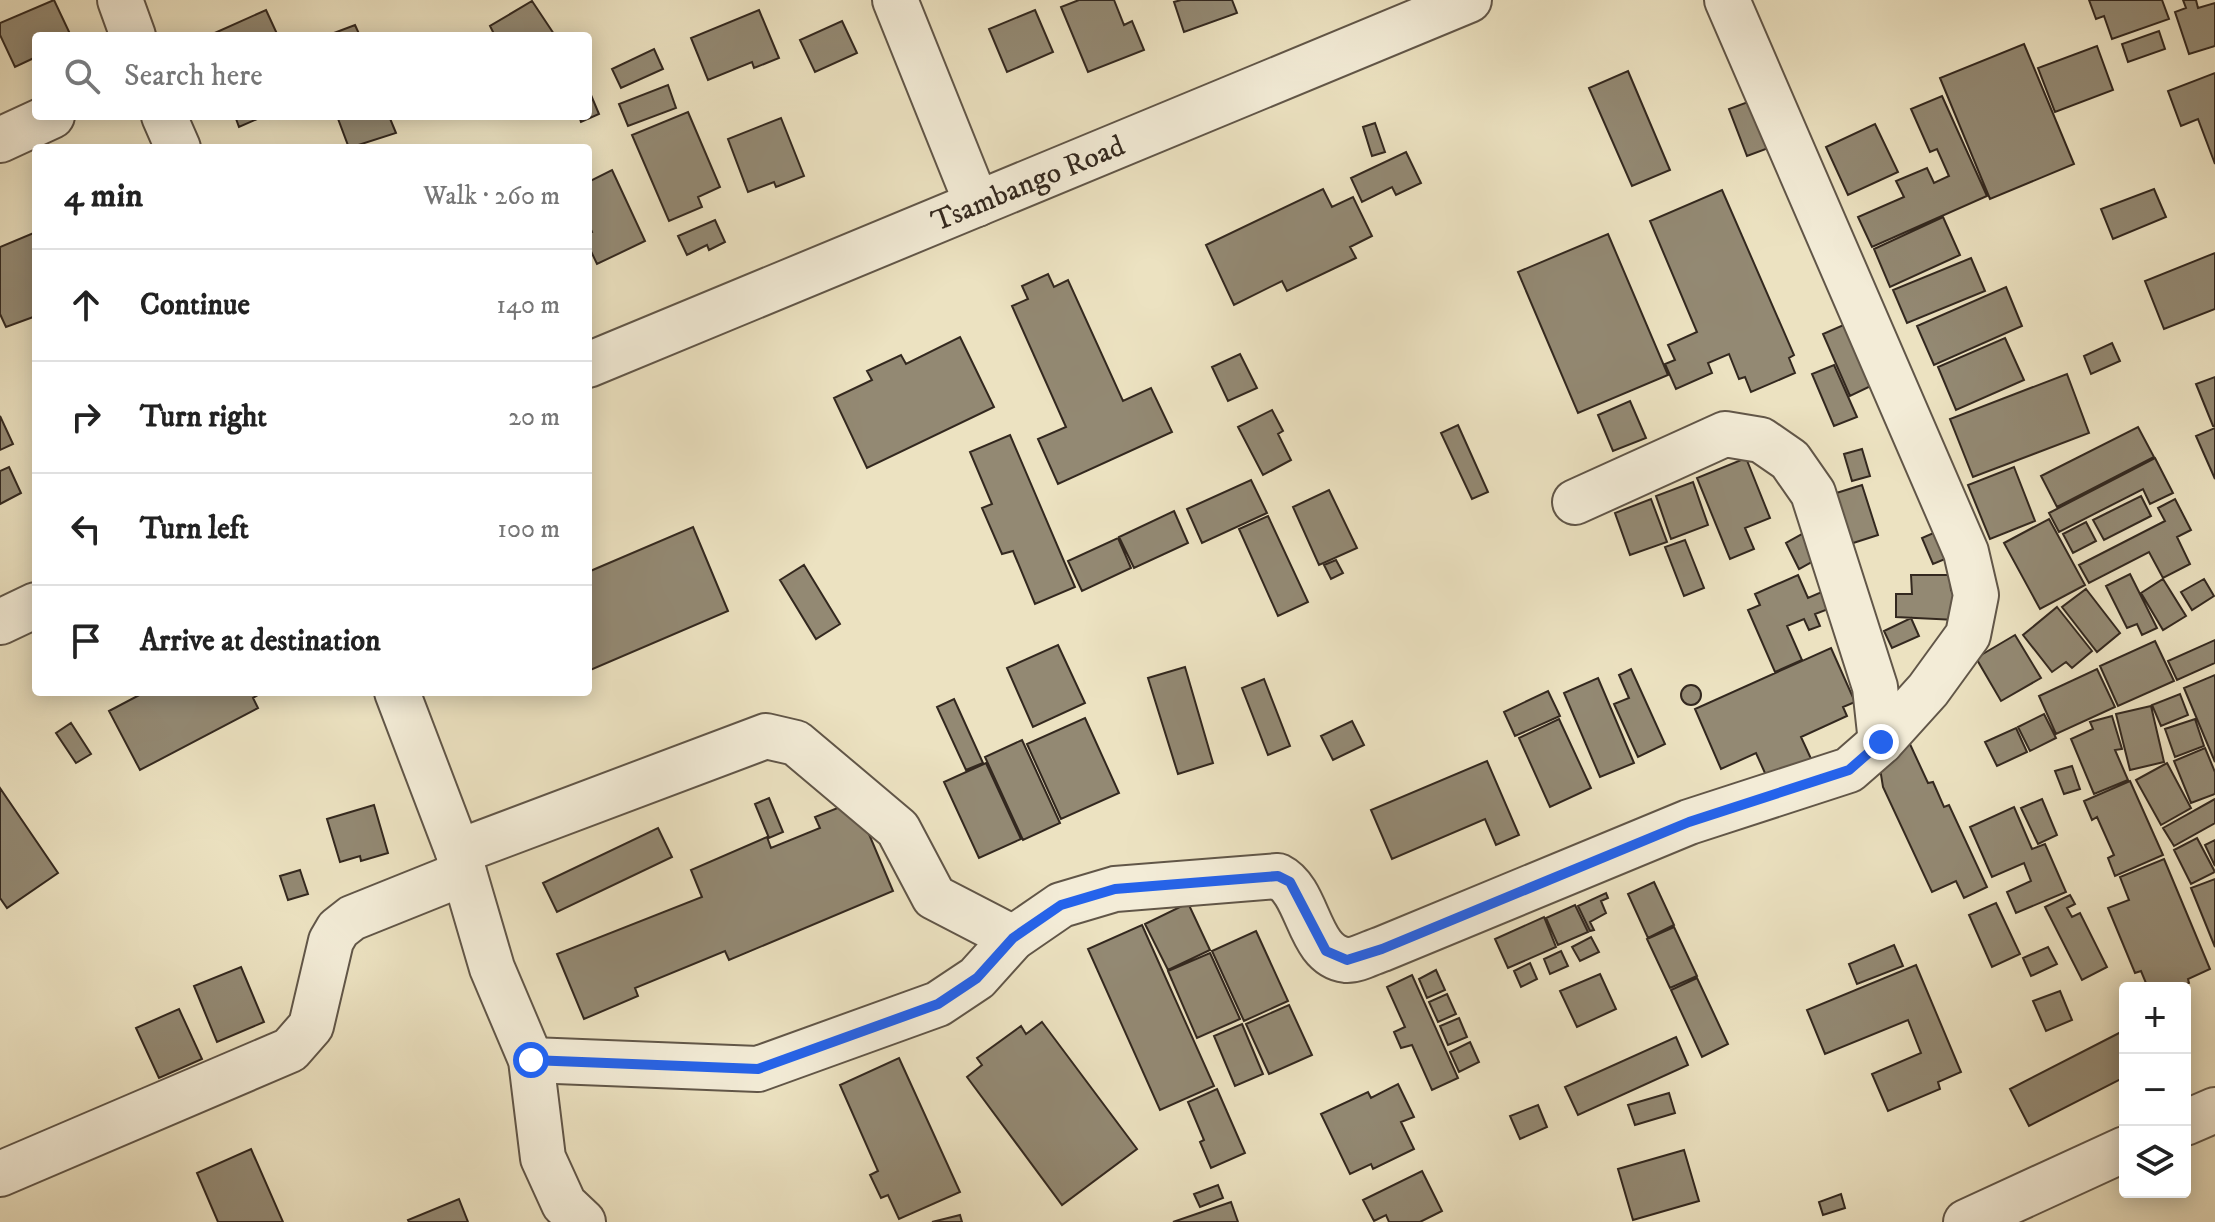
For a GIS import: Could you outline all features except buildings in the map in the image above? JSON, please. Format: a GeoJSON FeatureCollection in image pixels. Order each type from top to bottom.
{"type":"FeatureCollection","features":[{"type":"Feature","properties":{"kind":"street"},"geometry":{"type":"LineString","coordinates":[[895,0],[977,204]]}},
{"type":"Feature","properties":{"kind":"street","name":"Tsambango Road"},"geometry":{"type":"LineString","coordinates":[[592,363],[1469,0]]}},
{"type":"Feature","properties":{"kind":"street"},"geometry":{"type":"LineString","coordinates":[[531,1060],[758,1069],[938,1004],[977,978],[1013,938],[1061,905],[1115,889],[1278,876],[1290,882],[1326,951],[1347,960],[1382,949],[1689,822],[1849,770],[1881,742],[1928,690],[1968,635],[1976,595],[1966,552],[1727,0]]}},
{"type":"Feature","properties":{"kind":"street"},"geometry":{"type":"LineString","coordinates":[[0,140],[43,120]]}},
{"type":"Feature","properties":{"kind":"street"},"geometry":{"type":"LineString","coordinates":[[166,120],[176,144]]}},
{"type":"Feature","properties":{"kind":"street"},"geometry":{"type":"LineString","coordinates":[[1575,502],[1725,434],[1761,440],[1790,460],[1813,493],[1875,687],[1881,742]]}},
{"type":"Feature","properties":{"kind":"street"},"geometry":{"type":"LineString","coordinates":[[0,622],[32,607]]}},
{"type":"Feature","properties":{"kind":"street"},"geometry":{"type":"LineString","coordinates":[[398,696],[461,863],[492,968],[531,1060],[543,1158],[564,1204],[583,1222]]}},
{"type":"Feature","properties":{"kind":"street"},"geometry":{"type":"LineString","coordinates":[[0,1174],[290,1050],[311,1026],[331,941],[338,929],[352,918],[461,863],[766,736],[776,735],[796,743],[898,829],[934,897],[946,907],[1013,938]]}},
{"type":"Feature","properties":{"kind":"street"},"geometry":{"type":"LineString","coordinates":[[2191,1120],[2215,1110]]}},
{"type":"Feature","properties":{"kind":"street"},"geometry":{"type":"LineString","coordinates":[[1966,1222],[2119,1152]]}},
{"type":"Feature","properties":{"kind":"route"},"geometry":{"type":"LineString","coordinates":[[531,1060],[736,1071],[758,1069],[868,1032],[938,1004],[977,978],[1013,938],[1061,905],[1115,889],[1278,876],[1290,882],[1326,951],[1347,960],[1541,885],[1689,822],[1849,770],[1881,742]]}}]}
